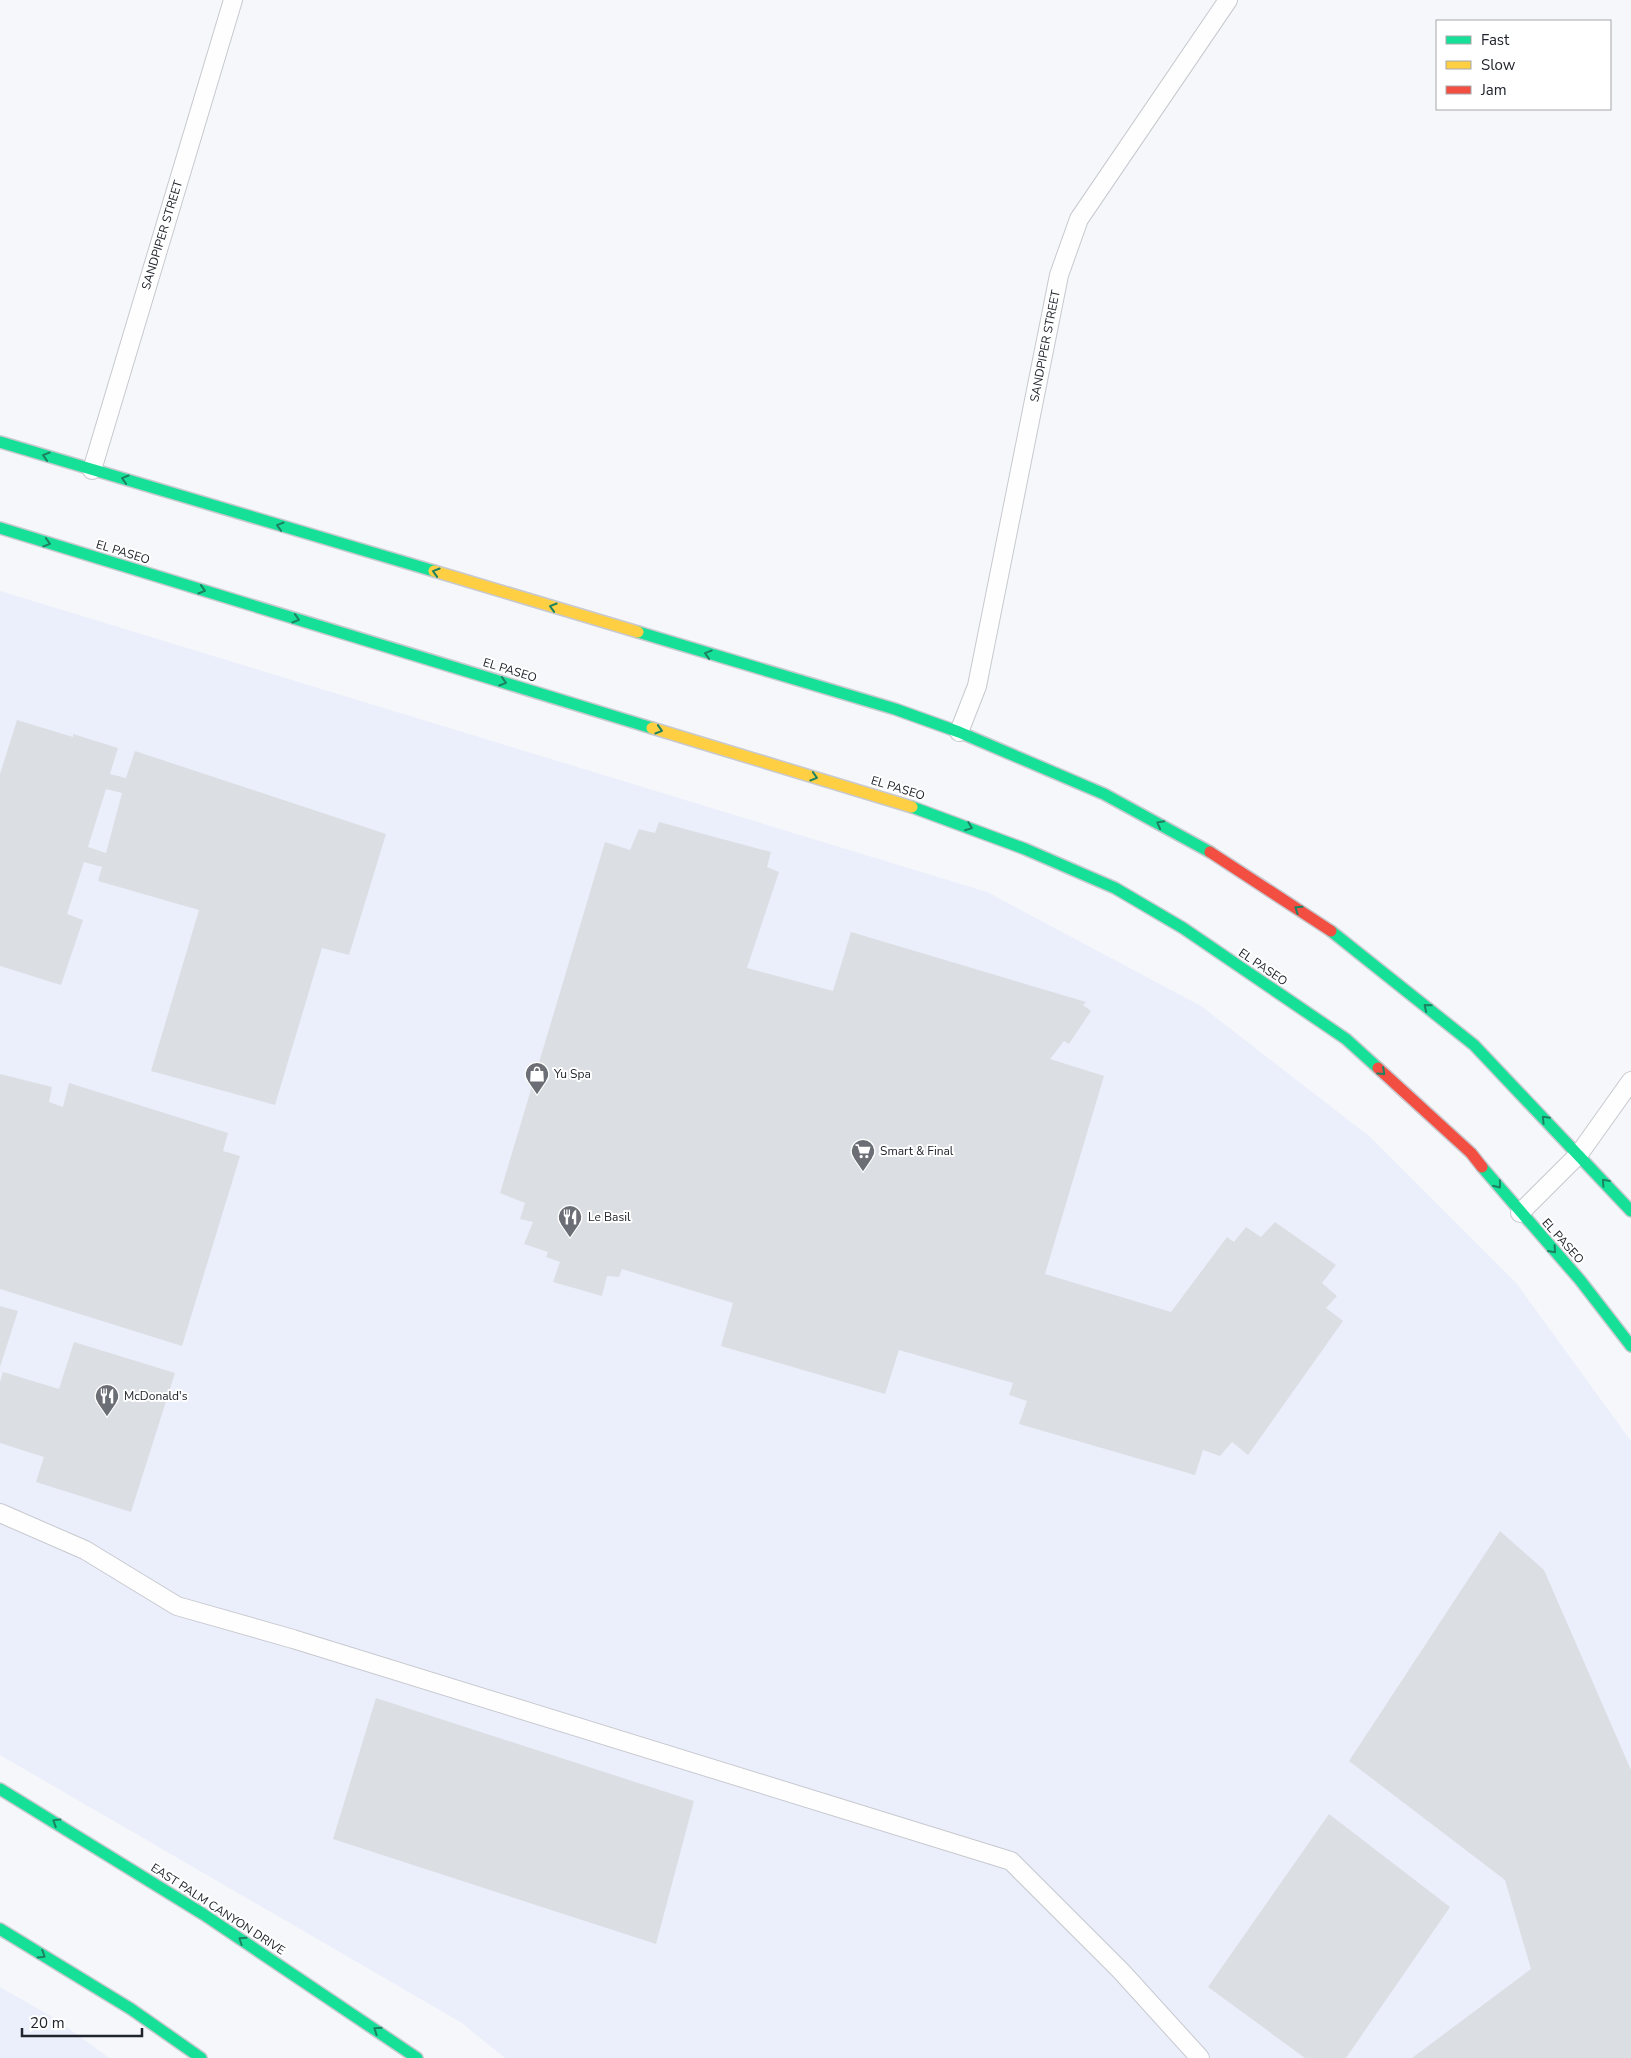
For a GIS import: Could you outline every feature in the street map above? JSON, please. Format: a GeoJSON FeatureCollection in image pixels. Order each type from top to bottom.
{"type":"FeatureCollection","features":[{"type":"Feature","properties":{"kind":"street"},"geometry":{"type":"LineString","coordinates":[[0,442],[895,709],[959,732],[1104,794],[1222,858],[1334,933],[1474,1045],[1631,1211]]}},
{"type":"Feature","properties":{"kind":"street","name":"EL PASEO"},"geometry":{"type":"LineString","coordinates":[[0,528],[928,812],[1025,849],[1115,888],[1183,928],[1346,1039],[1472,1153],[1520,1213],[1580,1280],[1631,1346]]}},
{"type":"Feature","properties":{"kind":"street","name":"EAST PALM CANYON DRIVE"},"geometry":{"type":"LineString","coordinates":[[0,1789],[203,1914],[417,2058]]}},
{"type":"Feature","properties":{"kind":"street"},"geometry":{"type":"LineString","coordinates":[[0,1929],[131,2009],[201,2058]]}},
{"type":"Feature","properties":{"kind":"lane","name":"SANDPIPER STREET"},"geometry":{"type":"LineString","coordinates":[[92,470],[233,0]]}},
{"type":"Feature","properties":{"kind":"lane","name":"SANDPIPER STREET"},"geometry":{"type":"LineString","coordinates":[[959,732],[977,686],[1059,275],[1079,219],[1228,0]]}},
{"type":"Feature","properties":{"kind":"lane"},"geometry":{"type":"LineString","coordinates":[[1520,1213],[1579,1154],[1631,1081]]}},
{"type":"Feature","properties":{"kind":"lane"},"geometry":{"type":"LineString","coordinates":[[0,1513],[85,1550],[177,1606],[293,1639],[1011,1860],[1121,1971],[1200,2058]]}},
{"type":"Feature","properties":{"kind":"shaded area"},"geometry":{"type":"Polygon","coordinates":[[[0,591],[987,892],[1201,1006],[1369,1136],[1517,1284],[1631,1441],[1631,2058],[505,2058],[462,2023],[0,1755],[0,591]]]}},
{"type":"Feature","properties":{"kind":"shaded area"},"geometry":{"type":"Polygon","coordinates":[[[0,1987],[56,2019],[109,2058],[0,2058],[0,1987]]]}},
{"type":"Feature","properties":{"kind":"building"},"geometry":{"type":"Polygon","coordinates":[[[17,720],[118,748],[110,774],[126,778],[135,751],[386,834],[349,955],[322,948],[275,1105],[151,1071],[199,910],[98,881],[102,867],[84,862],[67,914],[83,920],[61,985],[0,966],[0,774],[17,720]],[[106,789],[88,847],[106,853],[122,793],[106,789]]]}},
{"type":"Feature","properties":{"kind":"building"},"geometry":{"type":"Polygon","coordinates":[[[659,822],[771,852],[767,867],[779,872],[747,968],[833,991],[851,932],[1086,1002],[1083,1005],[1091,1011],[1069,1044],[1064,1041],[1050,1059],[1104,1076],[1045,1274],[1171,1312],[1227,1237],[1234,1242],[1246,1227],[1261,1237],[1275,1222],[1336,1265],[1322,1283],[1337,1296],[1326,1308],[1343,1321],[1248,1455],[1232,1442],[1220,1456],[1203,1450],[1195,1475],[1019,1424],[1027,1401],[1009,1395],[1013,1383],[899,1350],[885,1394],[721,1346],[733,1303],[622,1269],[619,1277],[607,1276],[602,1296],[553,1282],[560,1262],[546,1257],[548,1252],[524,1244],[533,1222],[520,1219],[525,1203],[500,1193],[605,842],[630,850],[639,829],[655,833],[659,822]]]}},
{"type":"Feature","properties":{"kind":"building"},"geometry":{"type":"Polygon","coordinates":[[[0,1074],[52,1087],[49,1102],[63,1107],[69,1083],[228,1133],[223,1151],[240,1156],[182,1346],[0,1289],[0,1074]]]}},
{"type":"Feature","properties":{"kind":"building"},"geometry":{"type":"Polygon","coordinates":[[[0,1306],[18,1311],[0,1367],[0,1306]]]}},
{"type":"Feature","properties":{"kind":"building"},"geometry":{"type":"Polygon","coordinates":[[[74,1342],[175,1373],[131,1512],[36,1482],[44,1457],[0,1443],[0,1382],[3,1372],[59,1389],[74,1342]]]}},
{"type":"Feature","properties":{"kind":"building"},"geometry":{"type":"Polygon","coordinates":[[[1500,1531],[1544,1570],[1631,1770],[1631,2058],[1412,2058],[1531,1969],[1505,1880],[1349,1761],[1500,1531]]]}},
{"type":"Feature","properties":{"kind":"building"},"geometry":{"type":"Polygon","coordinates":[[[376,1698],[694,1801],[656,1944],[333,1839],[376,1698]]]}},
{"type":"Feature","properties":{"kind":"building"},"geometry":{"type":"Polygon","coordinates":[[[1329,1814],[1450,1907],[1346,2058],[1305,2058],[1208,1987],[1329,1814]]]}},
{"type":"Feature","properties":{"kind":"traffic: fast"},"geometry":{"type":"LineString","coordinates":[[0,442],[434,571]]}},
{"type":"Feature","properties":{"kind":"traffic: fast"},"geometry":{"type":"LineString","coordinates":[[0,528],[652,728]]}},
{"type":"Feature","properties":{"kind":"traffic: fast"},"geometry":{"type":"LineString","coordinates":[[638,632],[895,709],[959,732],[1104,794],[1210,852]]}},
{"type":"Feature","properties":{"kind":"traffic: fast"},"geometry":{"type":"LineString","coordinates":[[912,807],[1025,849],[1115,888],[1183,928],[1346,1039],[1378,1068]]}},
{"type":"Feature","properties":{"kind":"traffic: fast"},"geometry":{"type":"LineString","coordinates":[[1331,931],[1474,1045],[1631,1211]]}},
{"type":"Feature","properties":{"kind":"traffic: fast"},"geometry":{"type":"LineString","coordinates":[[1482,1167],[1580,1280],[1631,1346]]}},
{"type":"Feature","properties":{"kind":"traffic: fast"},"geometry":{"type":"LineString","coordinates":[[0,1789],[203,1914],[417,2058]]}},
{"type":"Feature","properties":{"kind":"traffic: fast"},"geometry":{"type":"LineString","coordinates":[[0,1929],[131,2009],[201,2058]]}},
{"type":"Feature","properties":{"kind":"traffic: slow"},"geometry":{"type":"LineString","coordinates":[[434,571],[638,632]]}},
{"type":"Feature","properties":{"kind":"traffic: slow"},"geometry":{"type":"LineString","coordinates":[[652,728],[912,807]]}},
{"type":"Feature","properties":{"kind":"traffic: jam"},"geometry":{"type":"LineString","coordinates":[[1210,852],[1331,931]]}},
{"type":"Feature","properties":{"kind":"traffic: jam"},"geometry":{"type":"LineString","coordinates":[[1378,1068],[1471,1153],[1482,1167]]}},
{"type":"Feature","properties":{"kind":"place","name":"Yu Spa"},"geometry":{"type":"Point","coordinates":[537,1095]}},
{"type":"Feature","properties":{"kind":"place","name":"Smart & Final"},"geometry":{"type":"Point","coordinates":[863,1172]}},
{"type":"Feature","properties":{"kind":"place","name":"Le Basil"},"geometry":{"type":"Point","coordinates":[570,1238]}},
{"type":"Feature","properties":{"kind":"place","name":"McDonald's"},"geometry":{"type":"Point","coordinates":[107,1417]}}]}
